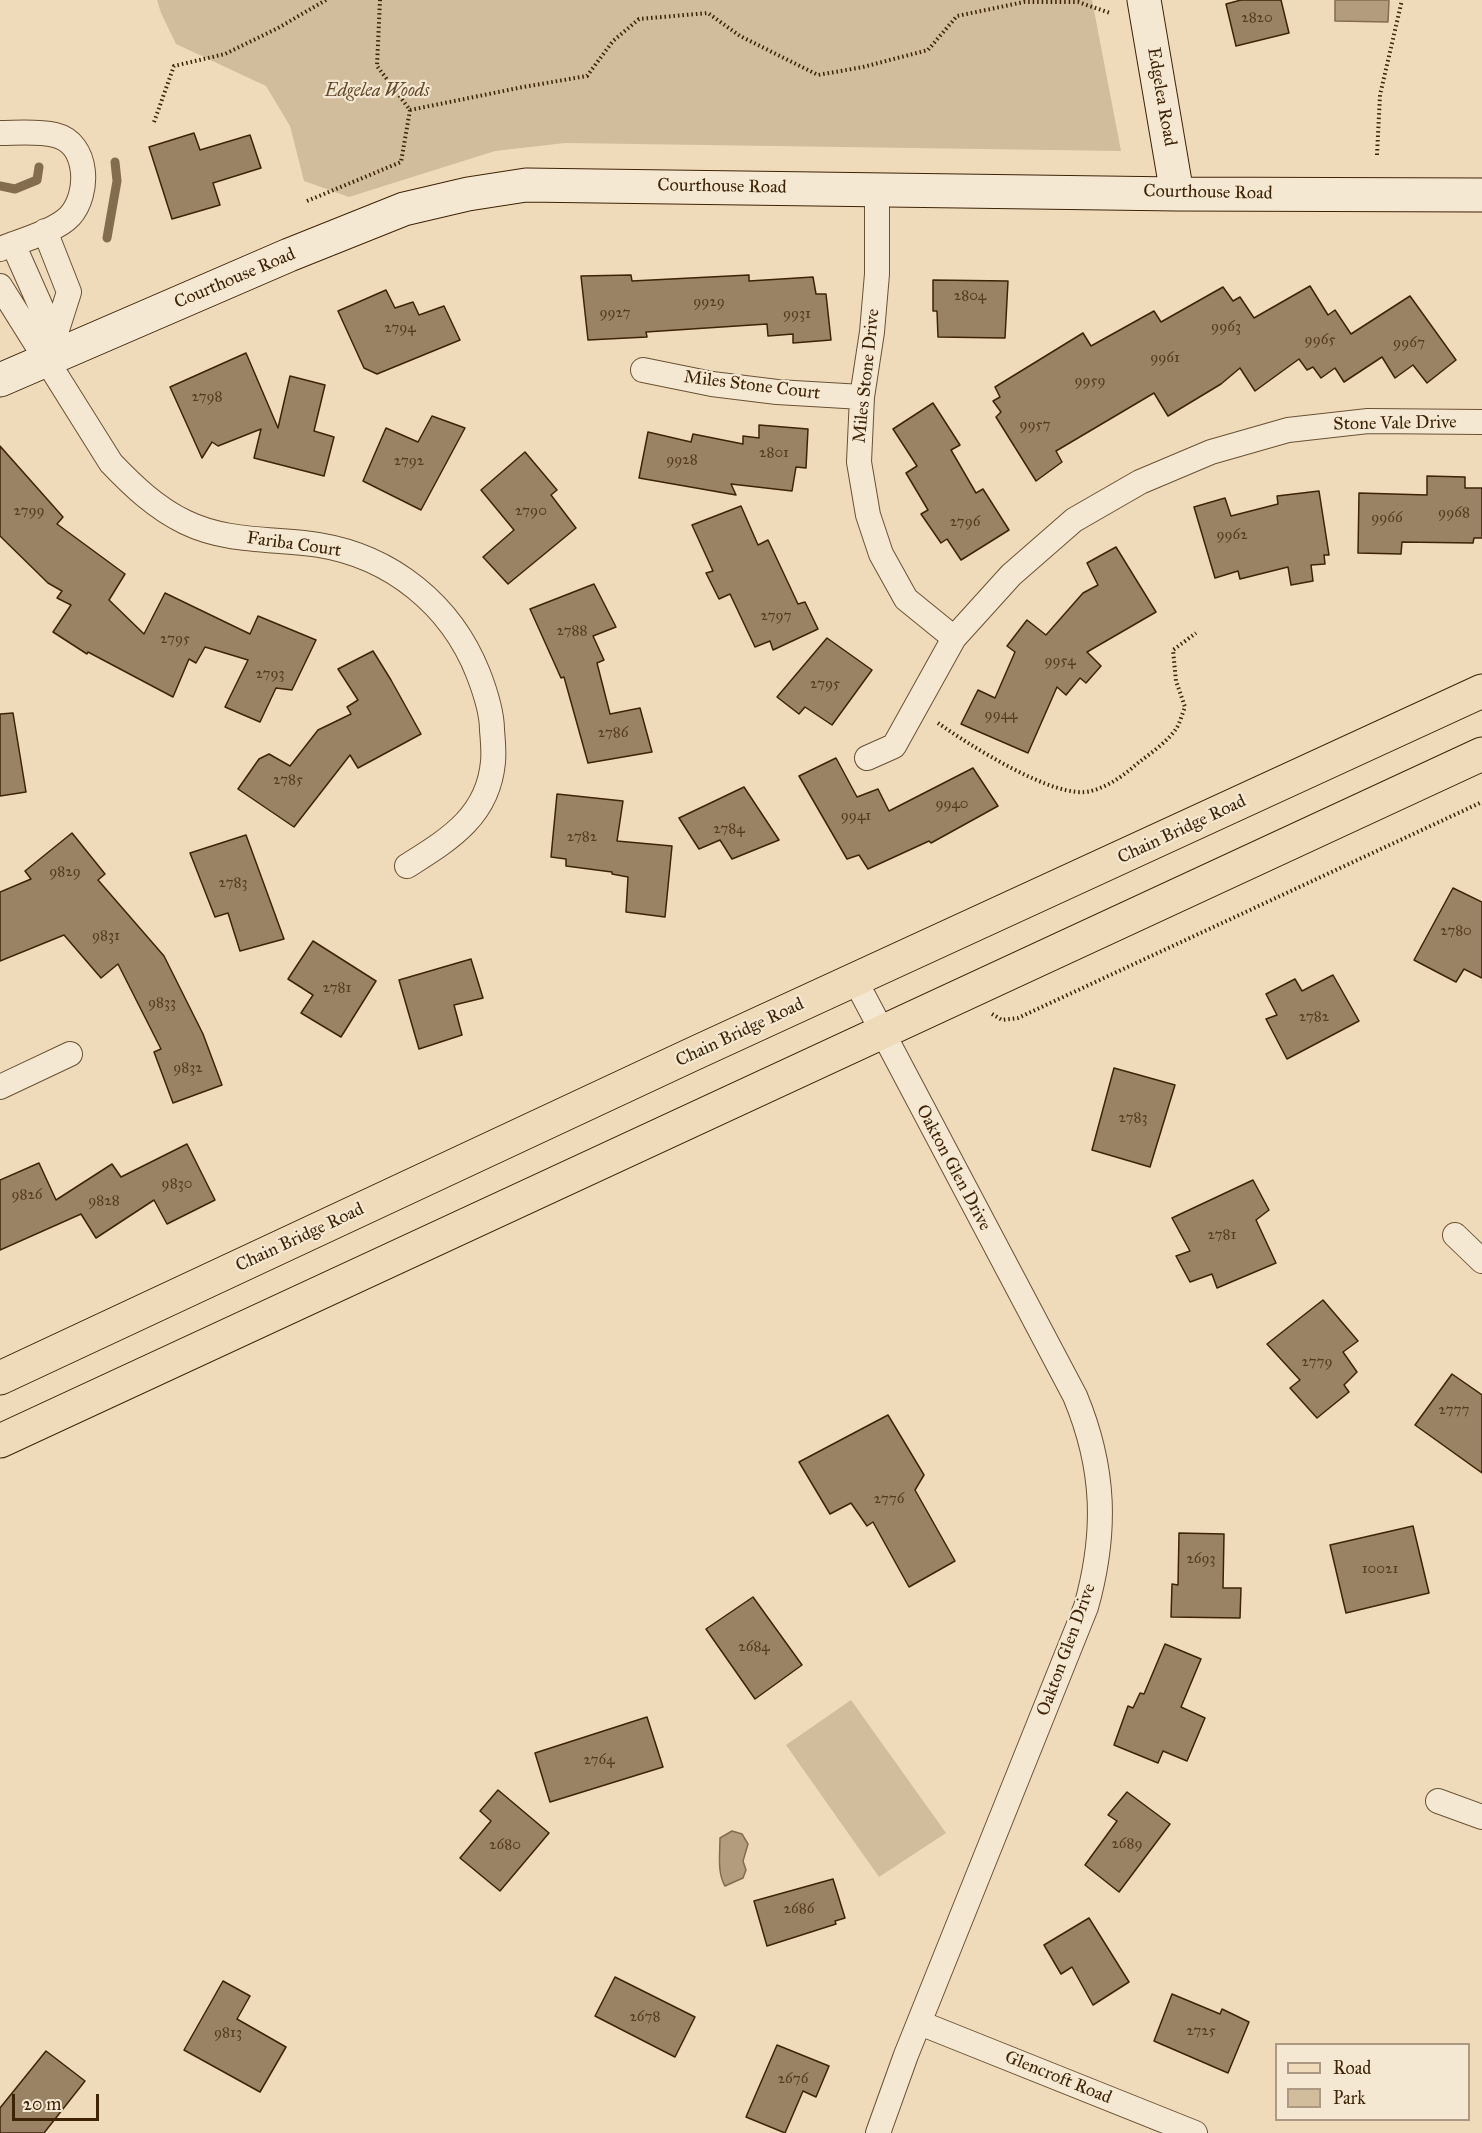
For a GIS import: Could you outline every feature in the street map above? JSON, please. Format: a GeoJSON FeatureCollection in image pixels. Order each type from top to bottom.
{"type":"FeatureCollection","features":[{"type":"Feature","properties":{"kind":"main road","name":"Chain Bridge Road"},"geometry":{"type":"LineString","coordinates":[[0,1378],[1482,691]]}},
{"type":"Feature","properties":{"kind":"main road"},"geometry":{"type":"LineString","coordinates":[[0,1441],[1482,754]]}},
{"type":"Feature","properties":{"kind":"street","name":"Edgelea Road"},"geometry":{"type":"LineString","coordinates":[[1144,0],[1177,194]]}},
{"type":"Feature","properties":{"kind":"street"},"geometry":{"type":"LineString","coordinates":[[0,133],[56,135],[70,143],[78,155],[84,177],[80,201],[69,217],[45,231],[6,246],[41,307],[47,361]]}},
{"type":"Feature","properties":{"kind":"street","name":"Courthouse Road"},"geometry":{"type":"LineString","coordinates":[[0,380],[404,209],[468,194],[538,184],[1177,194],[1482,195]]}},
{"type":"Feature","properties":{"kind":"street","name":"Miles Stone Drive"},"geometry":{"type":"LineString","coordinates":[[876,190],[877,274],[872,332],[862,397],[859,462],[868,515],[881,554],[906,599],[954,638]]}},
{"type":"Feature","properties":{"kind":"street"},"geometry":{"type":"LineString","coordinates":[[45,231],[69,292],[47,361]]}},
{"type":"Feature","properties":{"kind":"street","name":"Fariba Court"},"geometry":{"type":"LineString","coordinates":[[0,286],[111,462],[132,485],[160,507],[186,522],[218,534],[248,540],[318,545],[347,552],[388,568],[434,603],[452,623],[470,654],[485,691],[492,726],[493,763],[487,789],[469,820],[450,839],[407,866]]}},
{"type":"Feature","properties":{"kind":"street","name":"Miles Stone Court"},"geometry":{"type":"LineString","coordinates":[[643,370],[734,387],[862,397]]}},
{"type":"Feature","properties":{"kind":"street","name":"Stone Vale Drive"},"geometry":{"type":"LineString","coordinates":[[867,758],[894,746],[954,638],[1011,575],[1074,520],[1140,482],[1211,452],[1288,430],[1368,421],[1482,422]]}},
{"type":"Feature","properties":{"kind":"street","name":"Oakton Glen Drive"},"geometry":{"type":"LineString","coordinates":[[855,980],[1075,1396],[1092,1444],[1101,1495],[1099,1552],[1086,1607],[878,2133]]}},
{"type":"Feature","properties":{"kind":"street"},"geometry":{"type":"LineString","coordinates":[[0,1087],[70,1054]]}},
{"type":"Feature","properties":{"kind":"street"},"geometry":{"type":"LineString","coordinates":[[1455,1235],[1482,1261]]}},
{"type":"Feature","properties":{"kind":"street"},"geometry":{"type":"LineString","coordinates":[[1438,1800],[1482,1817]]}},
{"type":"Feature","properties":{"kind":"street","name":"Glencroft Road"},"geometry":{"type":"LineString","coordinates":[[920,2023],[1195,2133]]}},
{"type":"Feature","properties":{"kind":"path"},"geometry":{"type":"LineString","coordinates":[[154,122],[174,66],[225,54],[278,28],[326,0]]}},
{"type":"Feature","properties":{"kind":"path"},"geometry":{"type":"LineString","coordinates":[[307,201],[401,162],[410,110],[377,66],[380,0]]}},
{"type":"Feature","properties":{"kind":"path"},"geometry":{"type":"LineString","coordinates":[[1377,155],[1380,95],[1401,0]]}},
{"type":"Feature","properties":{"kind":"path"},"geometry":{"type":"LineString","coordinates":[[410,110],[587,76],[613,41],[639,19],[708,13],[740,36],[818,75],[863,67],[928,50],[957,16],[1024,2],[1078,2],[1110,13]]}},
{"type":"Feature","properties":{"kind":"path"},"geometry":{"type":"LineString","coordinates":[[937,722],[974,748],[1035,778],[1066,792],[1090,792],[1118,780],[1176,728],[1185,707],[1176,681],[1173,650],[1196,633]]}},
{"type":"Feature","properties":{"kind":"path"},"geometry":{"type":"LineString","coordinates":[[987,1011],[1002,1020],[1018,1018],[1482,802]]}},
{"type":"Feature","properties":{"kind":"green space","name":"Edgelea Woods"},"geometry":{"type":"Polygon","coordinates":[[[157,0],[1092,0],[1121,151],[565,143],[495,151],[349,197],[304,181],[290,126],[266,86],[176,44],[157,0]]]}},
{"type":"Feature","properties":{"kind":"green space"},"geometry":{"type":"Polygon","coordinates":[[[851,1700],[946,1833],[879,1877],[786,1745],[851,1700]]]}},
{"type":"Feature","properties":{"kind":"shaded area"},"geometry":{"type":"Polygon","coordinates":[[[1335,0],[1389,0],[1388,22],[1335,21],[1335,0]]]}},
{"type":"Feature","properties":{"kind":"shaded area"},"geometry":{"type":"Polygon","coordinates":[[[732,1831],[742,1834],[748,1844],[743,1861],[746,1870],[743,1878],[725,1886],[720,1869],[720,1838],[732,1831]]]}},
{"type":"Feature","properties":{"kind":"building"},"geometry":{"type":"Polygon","coordinates":[[[1241,0],[1281,0],[1289,33],[1236,46],[1226,4],[1241,0]]]}},
{"type":"Feature","properties":{"kind":"building"},"geometry":{"type":"Polygon","coordinates":[[[194,133],[200,150],[250,135],[261,168],[213,183],[220,205],[172,219],[149,147],[194,133]]]}},
{"type":"Feature","properties":{"kind":"building"},"geometry":{"type":"Polygon","coordinates":[[[631,275],[632,281],[749,275],[749,281],[813,277],[816,294],[826,294],[831,340],[793,343],[793,334],[768,336],[767,324],[646,332],[647,337],[588,340],[581,276],[631,275]]]}},
{"type":"Feature","properties":{"kind":"building"},"geometry":{"type":"Polygon","coordinates":[[[933,280],[1008,281],[1005,338],[938,337],[937,311],[933,311],[933,280]]]}},
{"type":"Feature","properties":{"kind":"building"},"geometry":{"type":"Polygon","coordinates":[[[1310,286],[1328,315],[1335,310],[1351,334],[1410,296],[1456,360],[1427,383],[1413,365],[1395,378],[1382,357],[1344,382],[1335,368],[1321,378],[1313,367],[1307,370],[1299,359],[1255,391],[1240,368],[1221,384],[1168,416],[1154,393],[1056,451],[1062,462],[1036,481],[996,417],[1001,412],[993,401],[1000,397],[995,387],[1083,333],[1091,346],[1154,311],[1161,322],[1223,287],[1233,301],[1240,297],[1254,318],[1310,286]]]}},
{"type":"Feature","properties":{"kind":"building"},"geometry":{"type":"Polygon","coordinates":[[[386,290],[395,308],[413,302],[419,315],[444,306],[460,340],[377,374],[364,368],[338,311],[386,290]]]}},
{"type":"Feature","properties":{"kind":"building"},"geometry":{"type":"Polygon","coordinates":[[[246,353],[278,428],[290,376],[325,385],[314,431],[334,437],[324,476],[254,458],[261,429],[218,446],[212,442],[202,458],[170,387],[246,353]]]}},
{"type":"Feature","properties":{"kind":"building"},"geometry":{"type":"Polygon","coordinates":[[[933,403],[960,445],[951,450],[976,493],[983,489],[1009,530],[961,560],[947,539],[941,543],[921,514],[928,510],[906,473],[917,466],[893,429],[933,403]]]}},
{"type":"Feature","properties":{"kind":"building"},"geometry":{"type":"Polygon","coordinates":[[[432,416],[465,428],[421,510],[363,481],[386,428],[418,442],[432,416]]]}},
{"type":"Feature","properties":{"kind":"building"},"geometry":{"type":"Polygon","coordinates":[[[759,425],[808,429],[806,468],[796,467],[792,491],[731,484],[736,495],[639,478],[648,432],[691,442],[693,434],[743,444],[743,436],[759,438],[759,425]]]}},
{"type":"Feature","properties":{"kind":"building"},"geometry":{"type":"Polygon","coordinates":[[[0,446],[63,517],[57,524],[125,574],[109,600],[144,634],[165,593],[250,634],[258,616],[316,640],[292,690],[276,688],[260,722],[225,707],[248,660],[205,647],[196,663],[189,659],[173,697],[88,652],[87,654],[53,632],[71,605],[57,598],[62,591],[48,583],[0,536],[0,446]]]}},
{"type":"Feature","properties":{"kind":"building"},"geometry":{"type":"Polygon","coordinates":[[[525,452],[557,490],[551,495],[576,528],[508,584],[483,557],[514,530],[481,490],[525,452]]]}},
{"type":"Feature","properties":{"kind":"building"},"geometry":{"type":"Polygon","coordinates":[[[1427,476],[1465,477],[1465,488],[1482,488],[1482,538],[1474,538],[1473,543],[1402,542],[1401,554],[1358,553],[1359,493],[1427,495],[1427,476]]]}},
{"type":"Feature","properties":{"kind":"building"},"geometry":{"type":"Polygon","coordinates":[[[1319,491],[1329,555],[1324,555],[1325,564],[1311,565],[1313,581],[1291,585],[1288,567],[1240,579],[1238,571],[1215,578],[1194,507],[1225,498],[1231,516],[1278,504],[1277,496],[1319,491]]]}},
{"type":"Feature","properties":{"kind":"building"},"geometry":{"type":"Polygon","coordinates":[[[741,506],[758,545],[768,540],[798,604],[805,602],[818,629],[773,650],[770,641],[755,647],[730,594],[719,599],[706,573],[713,571],[692,525],[741,506]]]}},
{"type":"Feature","properties":{"kind":"building"},"geometry":{"type":"Polygon","coordinates":[[[1116,547],[1156,612],[1087,652],[1101,666],[1086,683],[1080,678],[1066,695],[1057,687],[1028,753],[961,724],[978,690],[995,698],[1015,652],[1007,646],[1027,620],[1046,635],[1083,593],[1098,585],[1087,563],[1116,547]]]}},
{"type":"Feature","properties":{"kind":"building"},"geometry":{"type":"Polygon","coordinates":[[[594,584],[616,627],[593,636],[604,660],[597,663],[610,714],[640,708],[652,752],[588,763],[564,677],[561,678],[530,609],[594,584]]]}},
{"type":"Feature","properties":{"kind":"building"},"geometry":{"type":"Polygon","coordinates":[[[827,638],[872,670],[832,725],[805,707],[799,714],[777,697],[827,638]]]}},
{"type":"Feature","properties":{"kind":"building"},"geometry":{"type":"Polygon","coordinates":[[[373,651],[421,734],[358,768],[350,755],[294,827],[238,789],[259,759],[269,754],[290,766],[318,730],[351,714],[347,707],[358,700],[338,669],[373,651]]]}},
{"type":"Feature","properties":{"kind":"building"},"geometry":{"type":"Polygon","coordinates":[[[13,713],[26,792],[0,796],[0,714],[13,713]]]}},
{"type":"Feature","properties":{"kind":"building"},"geometry":{"type":"Polygon","coordinates":[[[836,758],[857,797],[878,789],[889,811],[973,768],[998,806],[931,843],[929,841],[868,869],[859,855],[847,859],[799,776],[836,758]]]}},
{"type":"Feature","properties":{"kind":"building"},"geometry":{"type":"Polygon","coordinates":[[[744,787],[779,840],[732,859],[720,840],[699,849],[679,818],[744,787]]]}},
{"type":"Feature","properties":{"kind":"building"},"geometry":{"type":"Polygon","coordinates":[[[557,794],[623,801],[617,841],[672,846],[665,917],[626,912],[628,877],[612,874],[612,872],[566,866],[566,859],[551,857],[557,794]]]}},
{"type":"Feature","properties":{"kind":"building"},"geometry":{"type":"Polygon","coordinates":[[[72,833],[105,874],[98,880],[164,956],[203,1034],[222,1085],[173,1103],[154,1052],[161,1049],[118,964],[101,978],[64,935],[0,961],[0,892],[31,879],[25,871],[72,833]]]}},
{"type":"Feature","properties":{"kind":"building"},"geometry":{"type":"Polygon","coordinates":[[[246,835],[284,939],[240,951],[228,913],[215,917],[190,853],[246,835]]]}},
{"type":"Feature","properties":{"kind":"building"},"geometry":{"type":"Polygon","coordinates":[[[1453,888],[1482,902],[1482,978],[1464,969],[1456,982],[1414,960],[1453,888]]]}},
{"type":"Feature","properties":{"kind":"building"},"geometry":{"type":"Polygon","coordinates":[[[313,941],[376,981],[341,1037],[301,1013],[313,995],[288,979],[313,941]]]}},
{"type":"Feature","properties":{"kind":"building"},"geometry":{"type":"Polygon","coordinates":[[[471,959],[483,998],[454,1005],[462,1035],[419,1049],[399,980],[471,959]]]}},
{"type":"Feature","properties":{"kind":"building"},"geometry":{"type":"Polygon","coordinates":[[[1333,975],[1359,1021],[1287,1059],[1266,1019],[1277,1015],[1266,994],[1295,979],[1302,991],[1333,975]]]}},
{"type":"Feature","properties":{"kind":"building"},"geometry":{"type":"Polygon","coordinates":[[[1114,1068],[1175,1085],[1150,1167],[1092,1150],[1114,1068]]]}},
{"type":"Feature","properties":{"kind":"building"},"geometry":{"type":"Polygon","coordinates":[[[187,1144],[215,1200],[167,1224],[154,1200],[96,1238],[81,1214],[0,1250],[0,1180],[39,1163],[56,1200],[112,1164],[121,1177],[187,1144]]]}},
{"type":"Feature","properties":{"kind":"building"},"geometry":{"type":"Polygon","coordinates":[[[1253,1180],[1269,1210],[1256,1220],[1276,1263],[1217,1288],[1212,1274],[1190,1282],[1176,1256],[1190,1251],[1172,1218],[1253,1180]]]}},
{"type":"Feature","properties":{"kind":"building"},"geometry":{"type":"Polygon","coordinates":[[[1323,1300],[1358,1341],[1343,1352],[1357,1372],[1344,1385],[1349,1392],[1317,1418],[1290,1388],[1300,1380],[1267,1344],[1323,1300]]]}},
{"type":"Feature","properties":{"kind":"building"},"geometry":{"type":"Polygon","coordinates":[[[1452,1374],[1482,1395],[1482,1473],[1415,1425],[1452,1374]]]}},
{"type":"Feature","properties":{"kind":"building"},"geometry":{"type":"Polygon","coordinates":[[[888,1415],[924,1475],[915,1490],[955,1561],[909,1587],[873,1522],[867,1526],[851,1503],[830,1514],[799,1462],[888,1415]]]}},
{"type":"Feature","properties":{"kind":"building"},"geometry":{"type":"Polygon","coordinates":[[[1413,1526],[1429,1593],[1346,1613],[1330,1545],[1413,1526]]]}},
{"type":"Feature","properties":{"kind":"building"},"geometry":{"type":"Polygon","coordinates":[[[1179,1533],[1224,1534],[1223,1588],[1241,1588],[1240,1618],[1171,1617],[1172,1584],[1178,1585],[1179,1533]]]}},
{"type":"Feature","properties":{"kind":"building"},"geometry":{"type":"Polygon","coordinates":[[[753,1597],[802,1665],[755,1699],[706,1629],[753,1597]]]}},
{"type":"Feature","properties":{"kind":"building"},"geometry":{"type":"Polygon","coordinates":[[[1165,1644],[1201,1659],[1181,1707],[1205,1718],[1187,1761],[1163,1751],[1158,1763],[1114,1745],[1128,1706],[1133,1708],[1140,1693],[1144,1694],[1165,1644]]]}},
{"type":"Feature","properties":{"kind":"building"},"geometry":{"type":"Polygon","coordinates":[[[647,1717],[663,1767],[550,1802],[535,1753],[647,1717]]]}},
{"type":"Feature","properties":{"kind":"building"},"geometry":{"type":"Polygon","coordinates":[[[498,1790],[549,1833],[500,1891],[460,1858],[491,1821],[480,1811],[498,1790]]]}},
{"type":"Feature","properties":{"kind":"building"},"geometry":{"type":"Polygon","coordinates":[[[1127,1792],[1170,1824],[1119,1892],[1085,1865],[1117,1821],[1108,1815],[1127,1792]]]}},
{"type":"Feature","properties":{"kind":"building"},"geometry":{"type":"Polygon","coordinates":[[[833,1879],[845,1918],[835,1921],[836,1924],[767,1946],[754,1901],[833,1879]]]}},
{"type":"Feature","properties":{"kind":"building"},"geometry":{"type":"Polygon","coordinates":[[[1089,1918],[1129,1982],[1093,2005],[1072,1967],[1061,1974],[1044,1945],[1089,1918]]]}},
{"type":"Feature","properties":{"kind":"building"},"geometry":{"type":"Polygon","coordinates":[[[615,1977],[695,2017],[675,2057],[595,2016],[615,1977]]]}},
{"type":"Feature","properties":{"kind":"building"},"geometry":{"type":"Polygon","coordinates":[[[223,1981],[250,1996],[237,2019],[286,2047],[260,2092],[184,2050],[223,1981]]]}},
{"type":"Feature","properties":{"kind":"building"},"geometry":{"type":"Polygon","coordinates":[[[1172,1994],[1220,2014],[1222,2009],[1249,2022],[1228,2073],[1154,2041],[1172,1994]]]}},
{"type":"Feature","properties":{"kind":"building"},"geometry":{"type":"Polygon","coordinates":[[[777,2045],[829,2066],[816,2097],[803,2091],[785,2133],[746,2117],[777,2045]]]}},
{"type":"Feature","properties":{"kind":"building"},"geometry":{"type":"Polygon","coordinates":[[[46,2051],[85,2081],[44,2133],[0,2133],[0,2108],[46,2051]]]}},
{"type":"Feature","properties":{"kind":"waterway"},"geometry":{"type":"LineString","coordinates":[[107,238],[117,181],[115,162]]}},
{"type":"Feature","properties":{"kind":"waterway"},"geometry":{"type":"LineString","coordinates":[[0,186],[15,189],[37,180],[39,167]]}}]}
